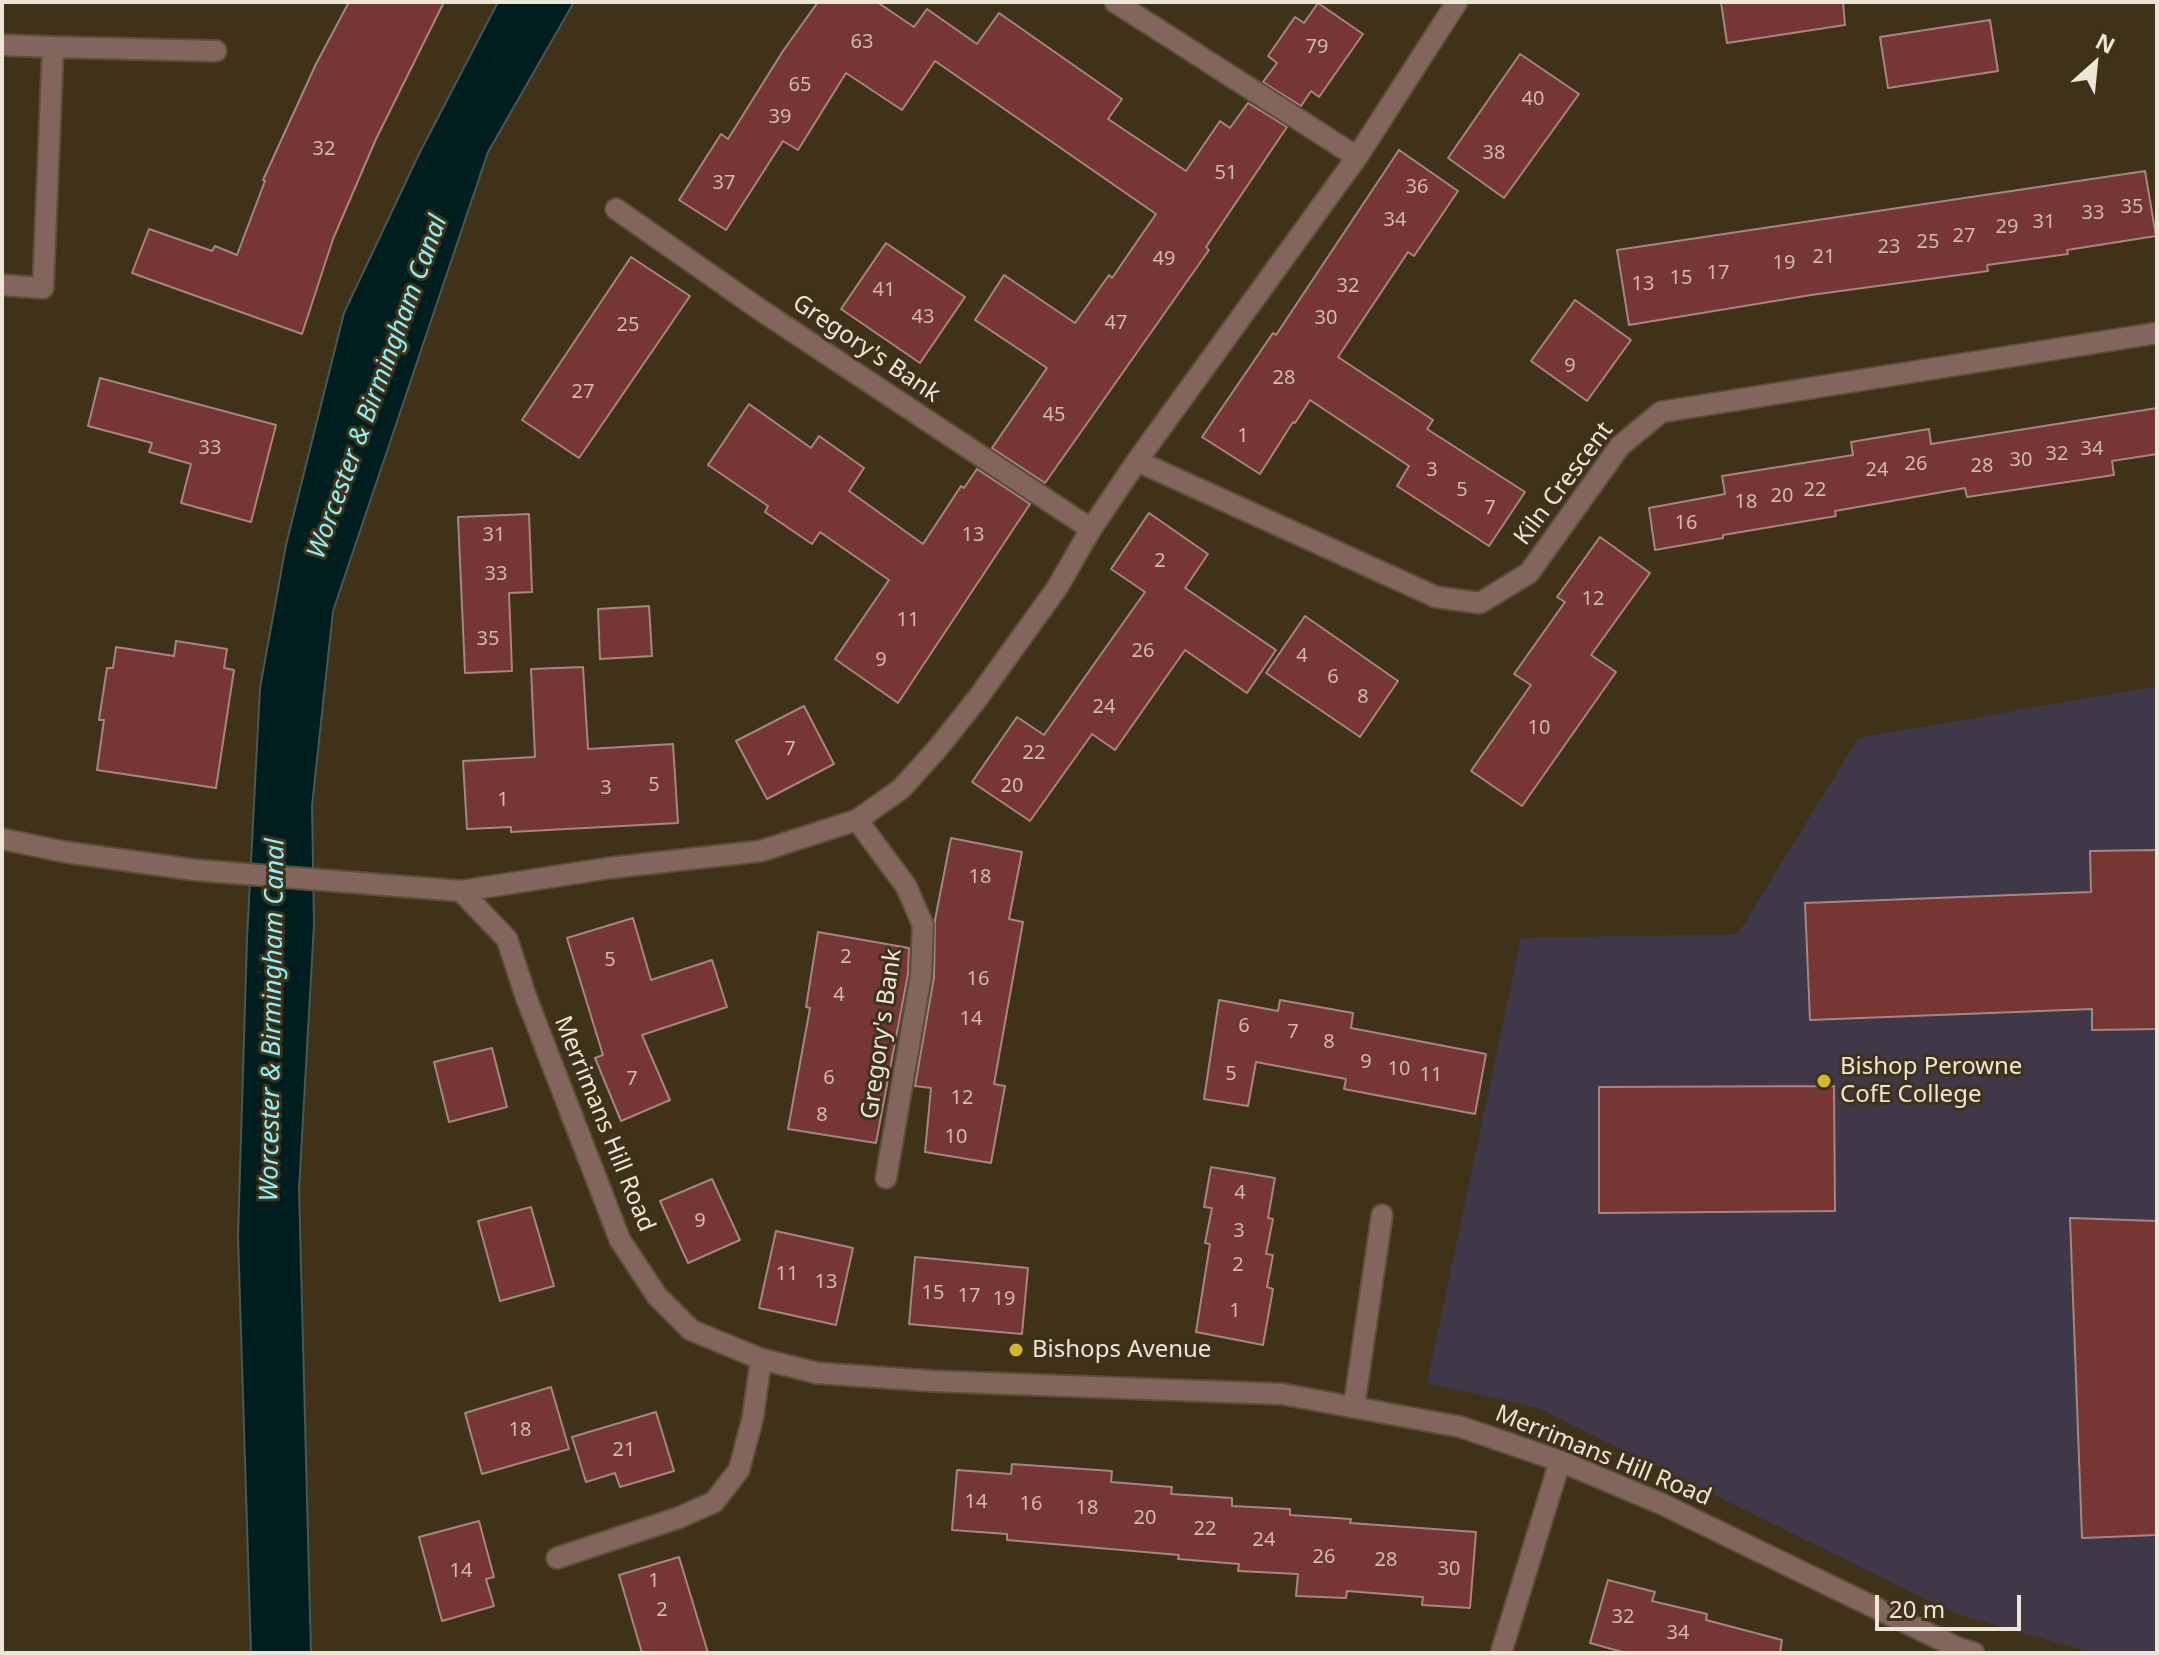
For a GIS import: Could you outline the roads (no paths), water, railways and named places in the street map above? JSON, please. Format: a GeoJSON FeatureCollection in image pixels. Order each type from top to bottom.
{"type":"FeatureCollection","features":[{"type":"Feature","properties":{"kind":"street"},"geometry":{"type":"LineString","coordinates":[[1115,2],[1357,157]]}},
{"type":"Feature","properties":{"kind":"street"},"geometry":{"type":"LineString","coordinates":[[2,839],[65,852],[195,870],[461,891],[609,868],[761,851],[857,820],[901,789],[938,748],[1057,588],[1091,529],[1137,461],[1357,157],[1457,2]]}},
{"type":"Feature","properties":{"kind":"street"},"geometry":{"type":"LineString","coordinates":[[2,45],[216,51]]}},
{"type":"Feature","properties":{"kind":"street"},"geometry":{"type":"LineString","coordinates":[[2,285],[43,288],[53,47]]}},
{"type":"Feature","properties":{"kind":"street","name":"Gregory's Bank"},"geometry":{"type":"LineString","coordinates":[[616,209],[762,311],[1091,529]]}},
{"type":"Feature","properties":{"kind":"street","name":"Kiln Crescent"},"geometry":{"type":"LineString","coordinates":[[1137,461],[1436,597],[1480,603],[1529,573],[1620,446],[1661,412],[2157,333]]}},
{"type":"Feature","properties":{"kind":"street","name":"Gregory's Bank"},"geometry":{"type":"LineString","coordinates":[[857,820],[906,886],[923,925],[921,975],[886,1178]]}},
{"type":"Feature","properties":{"kind":"street","name":"Merrimans Hill Road"},"geometry":{"type":"LineString","coordinates":[[461,891],[507,939],[526,997],[620,1240],[657,1296],[691,1330],[761,1359],[817,1373],[873,1378],[1282,1394],[1461,1427],[1560,1461],[1662,1504],[1974,1653]]}},
{"type":"Feature","properties":{"kind":"street"},"geometry":{"type":"LineString","coordinates":[[1354,1406],[1382,1215]]}},
{"type":"Feature","properties":{"kind":"street"},"geometry":{"type":"LineString","coordinates":[[557,1558],[678,1518],[714,1502],[739,1470],[753,1417],[761,1359]]}},
{"type":"Feature","properties":{"kind":"street"},"geometry":{"type":"LineString","coordinates":[[1501,1653],[1560,1461]]}},
{"type":"Feature","properties":{"kind":"water","name":"Worcester & Birmingham Canal"},"geometry":{"type":"Polygon","coordinates":[[[498,2],[574,2],[488,152],[333,611],[312,806],[314,924],[299,1189],[311,1653],[251,1653],[238,1236],[247,939],[260,688],[286,545],[344,313],[419,154],[498,2]]]}},
{"type":"Feature","properties":{"kind":"place","name":"Bishop Perowne CofE College"},"geometry":{"type":"Point","coordinates":[1824,1081]}},
{"type":"Feature","properties":{"kind":"place","name":"Bishops Avenue"},"geometry":{"type":"Point","coordinates":[1016,1350]}}]}
